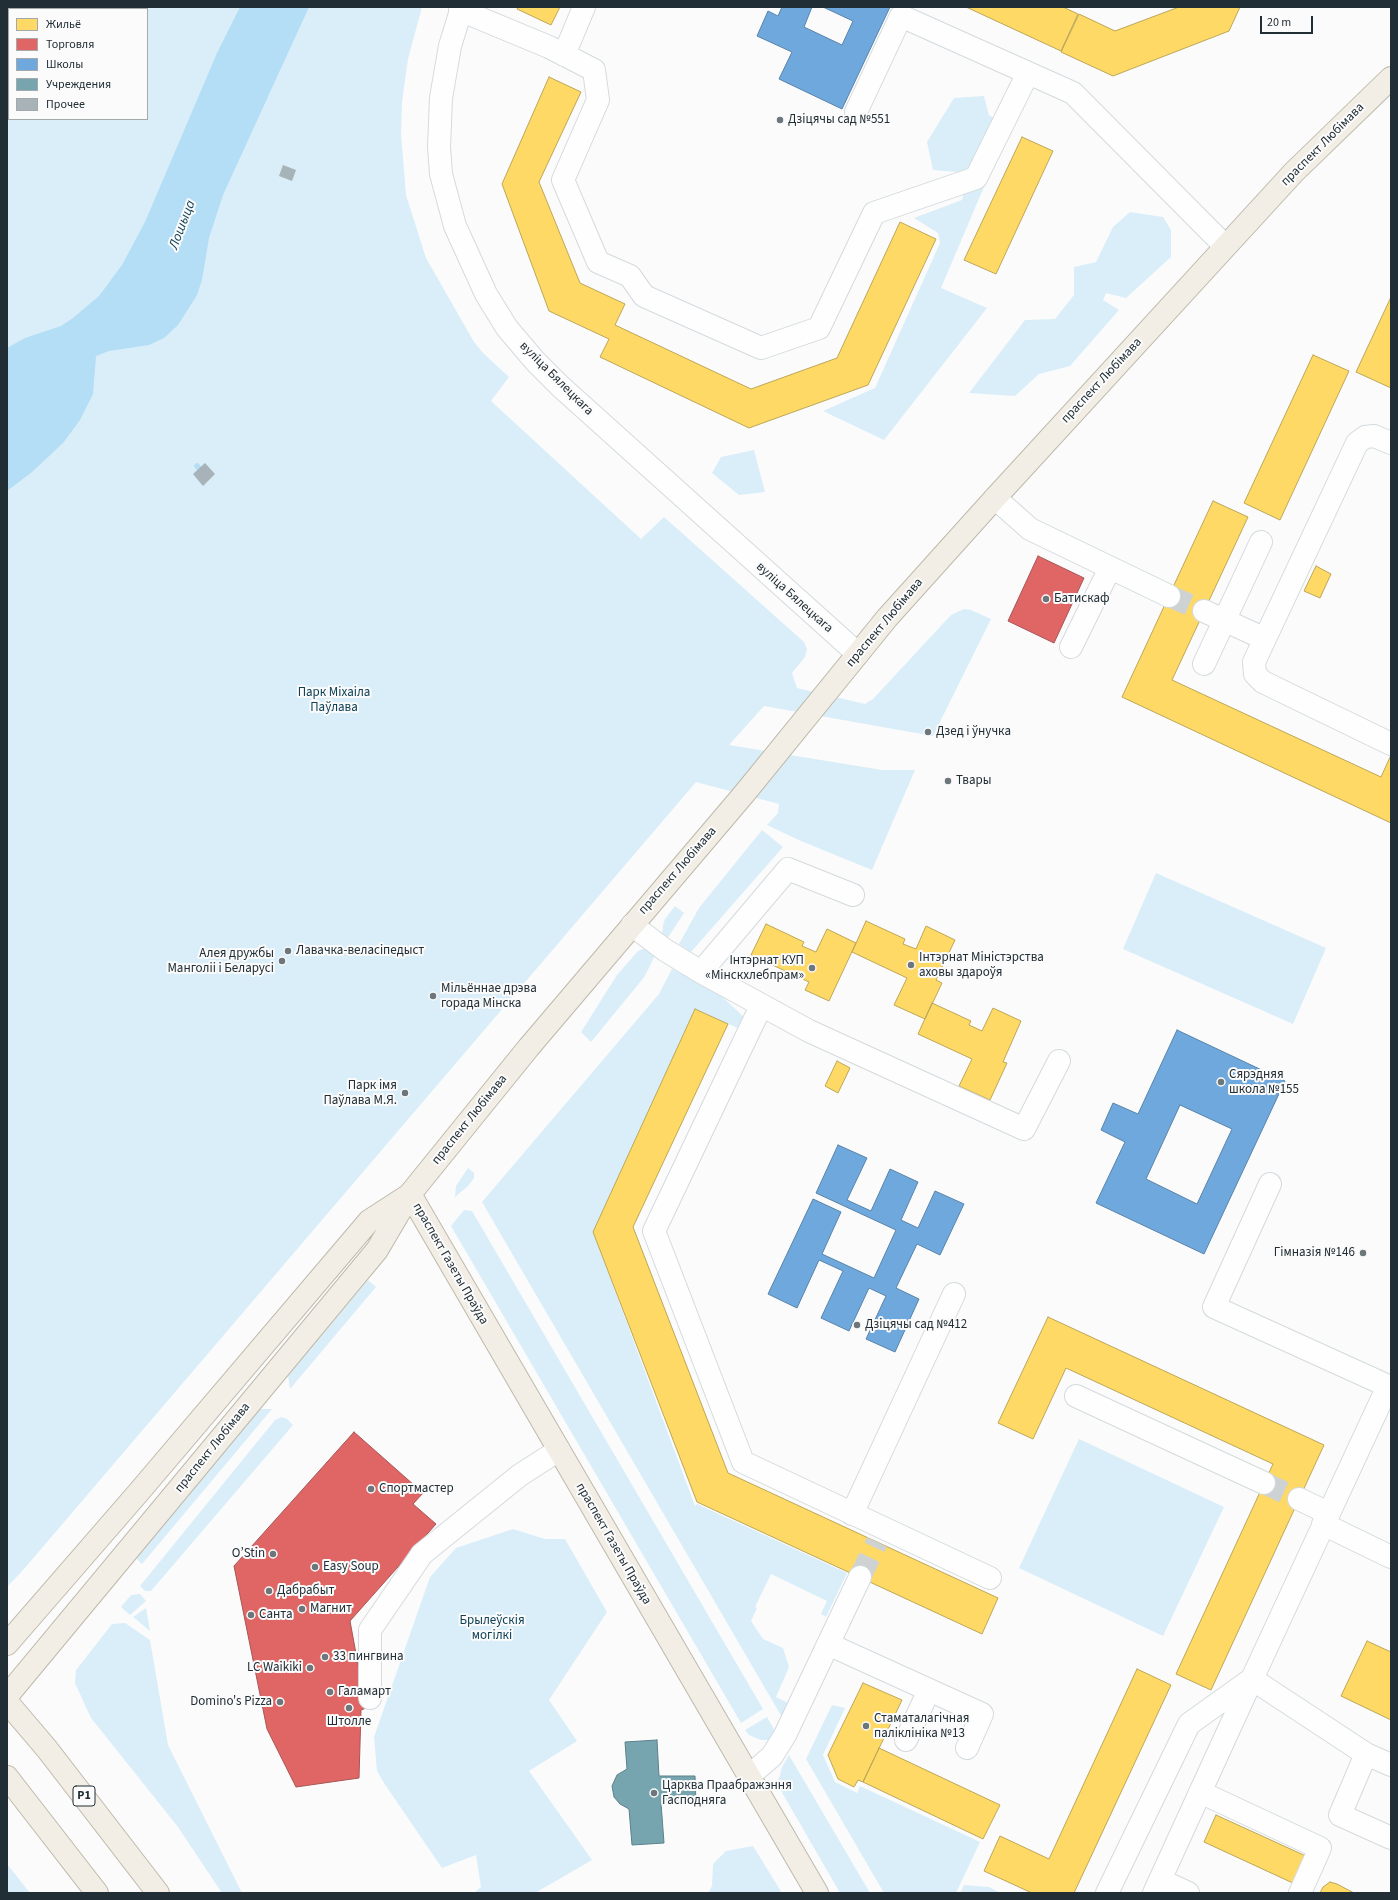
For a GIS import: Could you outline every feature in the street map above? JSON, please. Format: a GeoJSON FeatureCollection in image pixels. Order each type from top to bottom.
{"type":"FeatureCollection","features":[{"type":"Feature","properties":{"kind":"main road","name":"праспект Любімава"},"geometry":{"type":"LineString","coordinates":[[7,1696],[377,1250],[410,1194],[632,925],[744,794],[887,618],[1225,246],[1316,149],[1391,78]]}},
{"type":"Feature","properties":{"kind":"main road","name":"праспект Любімава"},"geometry":{"type":"LineString","coordinates":[[7,1644],[138,1493],[369,1221],[410,1194]]}},
{"type":"Feature","properties":{"kind":"main road","name":"праспект Газеты Праўда"},"geometry":{"type":"LineString","coordinates":[[410,1194],[817,1893]]}},
{"type":"Feature","properties":{"kind":"main road","name":"Р1"},"geometry":{"type":"LineString","coordinates":[[7,1702],[47,1749],[158,1893]]}},
{"type":"Feature","properties":{"kind":"main road"},"geometry":{"type":"LineString","coordinates":[[7,1777],[97,1893]]}},
{"type":"Feature","properties":{"kind":"street"},"geometry":{"type":"LineString","coordinates":[[564,55],[584,7]]}},
{"type":"Feature","properties":{"kind":"street"},"geometry":{"type":"LineString","coordinates":[[461,9],[594,70],[598,100],[563,180],[598,262],[630,276],[644,296],[761,348],[819,328],[874,213],[976,178],[1028,73]]}},
{"type":"Feature","properties":{"kind":"street","name":"вуліца Бялецкага"},"geometry":{"type":"LineString","coordinates":[[461,9],[450,46],[441,98],[439,147],[442,174],[455,226],[486,294],[507,328],[535,361],[560,386],[858,654]]}},
{"type":"Feature","properties":{"kind":"street"},"geometry":{"type":"LineString","coordinates":[[856,112],[901,16],[1072,93],[1225,246]]}},
{"type":"Feature","properties":{"kind":"street"},"geometry":{"type":"LineString","coordinates":[[1391,443],[1374,436],[1365,437],[1357,443],[1263,638],[1254,662],[1255,674],[1263,682],[1391,744]]}},
{"type":"Feature","properties":{"kind":"street"},"geometry":{"type":"LineString","coordinates":[[995,498],[1030,529],[1169,596]]}},
{"type":"Feature","properties":{"kind":"street"},"geometry":{"type":"LineString","coordinates":[[1204,664],[1261,542]]}},
{"type":"Feature","properties":{"kind":"street"},"geometry":{"type":"LineString","coordinates":[[1071,647],[1110,568]]}},
{"type":"Feature","properties":{"kind":"street"},"geometry":{"type":"LineString","coordinates":[[1204,611],[1263,638]]}},
{"type":"Feature","properties":{"kind":"street"},"geometry":{"type":"LineString","coordinates":[[701,972],[788,869],[853,895]]}},
{"type":"Feature","properties":{"kind":"street"},"geometry":{"type":"LineString","coordinates":[[632,925],[665,950],[760,1006],[809,1031],[1024,1129],[1059,1061]]}},
{"type":"Feature","properties":{"kind":"street"},"geometry":{"type":"LineString","coordinates":[[760,1006],[654,1231],[743,1462],[852,1514],[880,1535],[990,1578]]}},
{"type":"Feature","properties":{"kind":"street"},"geometry":{"type":"LineString","coordinates":[[1188,1893],[1157,1886],[1325,1518],[1388,1386],[1214,1307],[1270,1184]]}},
{"type":"Feature","properties":{"kind":"street"},"geometry":{"type":"LineString","coordinates":[[852,1514],[954,1294]]}},
{"type":"Feature","properties":{"kind":"street"},"geometry":{"type":"LineString","coordinates":[[1076,1396],[1264,1483]]}},
{"type":"Feature","properties":{"kind":"street"},"geometry":{"type":"LineString","coordinates":[[370,1698],[370,1630],[422,1554],[520,1475],[559,1450]]}},
{"type":"Feature","properties":{"kind":"street"},"geometry":{"type":"LineString","coordinates":[[1299,1499],[1325,1518],[1391,1557]]}},
{"type":"Feature","properties":{"kind":"street"},"geometry":{"type":"LineString","coordinates":[[749,1776],[772,1756],[785,1735],[860,1577]]}},
{"type":"Feature","properties":{"kind":"street"},"geometry":{"type":"LineString","coordinates":[[828,1644],[982,1714],[967,1748]]}},
{"type":"Feature","properties":{"kind":"street"},"geometry":{"type":"LineString","coordinates":[[1252,1679],[1366,1754],[1391,1765]]}},
{"type":"Feature","properties":{"kind":"street"},"geometry":{"type":"LineString","coordinates":[[1107,1893],[1190,1724],[1252,1679]]}},
{"type":"Feature","properties":{"kind":"street"},"geometry":{"type":"LineString","coordinates":[[906,1740],[929,1690]]}},
{"type":"Feature","properties":{"kind":"street"},"geometry":{"type":"LineString","coordinates":[[1366,1754],[1340,1815],[1391,1838]]}},
{"type":"Feature","properties":{"kind":"street"},"geometry":{"type":"LineString","coordinates":[[1200,1792],[1320,1848],[1300,1893]]}},
{"type":"Feature","properties":{"kind":"green space","name":"Парк Міхаіла Паўлава"},"geometry":{"type":"Polygon","coordinates":[[[7,7],[422,7],[408,59],[402,102],[401,134],[406,195],[426,258],[474,342],[483,353],[509,377],[491,401],[641,539],[664,517],[804,642],[807,649],[805,657],[792,673],[797,688],[865,704],[873,699],[951,615],[964,609],[971,610],[991,619],[933,736],[764,706],[729,745],[882,770],[915,770],[872,870],[801,841],[767,825],[778,813],[779,804],[696,782],[24,1569],[7,1587],[7,7]]]}},
{"type":"Feature","properties":{"kind":"green space"},"geometry":{"type":"Polygon","coordinates":[[[984,96],[989,115],[1009,128],[941,288],[987,308],[884,440],[823,411],[875,388],[940,243],[938,233],[914,218],[962,200],[968,173],[933,170],[927,142],[954,98],[984,96]]]}},
{"type":"Feature","properties":{"kind":"green space"},"geometry":{"type":"Polygon","coordinates":[[[1130,212],[1163,217],[1171,230],[1171,257],[1126,298],[1106,293],[1103,300],[1119,310],[1070,366],[1039,374],[1015,396],[969,393],[1025,320],[1055,319],[1074,295],[1074,267],[1096,262],[1113,227],[1130,212]]]}},
{"type":"Feature","properties":{"kind":"green space"},"geometry":{"type":"Polygon","coordinates":[[[754,450],[765,492],[739,495],[712,473],[721,457],[754,450]]]}},
{"type":"Feature","properties":{"kind":"green space"},"geometry":{"type":"Polygon","coordinates":[[[762,830],[783,847],[691,952],[679,944],[699,908],[762,830]]]}},
{"type":"Feature","properties":{"kind":"green space"},"geometry":{"type":"Polygon","coordinates":[[[1156,873],[1326,948],[1293,1024],[1123,949],[1156,873]]]}},
{"type":"Feature","properties":{"kind":"green space"},"geometry":{"type":"Polygon","coordinates":[[[675,906],[684,913],[665,942],[662,935],[663,925],[665,919],[675,906]]]}},
{"type":"Feature","properties":{"kind":"green space"},"geometry":{"type":"Polygon","coordinates":[[[648,947],[656,953],[645,976],[591,1042],[581,1032],[617,975],[638,951],[648,947]]]}},
{"type":"Feature","properties":{"kind":"green space"},"geometry":{"type":"Polygon","coordinates":[[[672,969],[715,990],[747,1020],[742,1030],[695,1009],[593,1232],[695,1506],[697,1504],[847,1573],[826,1617],[821,1614],[827,1601],[771,1574],[755,1607],[757,1608],[751,1621],[763,1639],[783,1648],[789,1667],[776,1697],[788,1703],[783,1719],[482,1202],[659,994],[672,969]]]}},
{"type":"Feature","properties":{"kind":"green space"},"geometry":{"type":"Polygon","coordinates":[[[468,1168],[474,1173],[474,1178],[468,1186],[455,1197],[456,1186],[468,1168]]]}},
{"type":"Feature","properties":{"kind":"green space"},"geometry":{"type":"Polygon","coordinates":[[[464,1210],[472,1211],[763,1709],[741,1723],[451,1226],[464,1210]]]}},
{"type":"Feature","properties":{"kind":"green space"},"geometry":{"type":"Polygon","coordinates":[[[368,1280],[376,1287],[290,1389],[288,1375],[368,1280]]]}},
{"type":"Feature","properties":{"kind":"green space"},"geometry":{"type":"Polygon","coordinates":[[[258,1409],[272,1409],[142,1564],[135,1557],[258,1409]]]}},
{"type":"Feature","properties":{"kind":"green space"},"geometry":{"type":"Polygon","coordinates":[[[281,1417],[287,1419],[293,1425],[151,1591],[145,1591],[140,1586],[275,1420],[281,1417]]]}},
{"type":"Feature","properties":{"kind":"green space"},"geometry":{"type":"Polygon","coordinates":[[[1079,1439],[1224,1507],[1163,1636],[1019,1568],[1079,1439]]]}},
{"type":"Feature","properties":{"kind":"green space","name":"Брылеўскія могілкі"},"geometry":{"type":"Polygon","coordinates":[[[513,1529],[545,1539],[565,1539],[607,1612],[549,1700],[577,1741],[529,1771],[592,1860],[535,1893],[474,1893],[481,1887],[476,1855],[442,1868],[377,1771],[374,1737],[430,1577],[456,1548],[513,1529]]]}},
{"type":"Feature","properties":{"kind":"green space"},"geometry":{"type":"Polygon","coordinates":[[[140,1594],[146,1601],[130,1615],[121,1607],[131,1595],[140,1594]]]}},
{"type":"Feature","properties":{"kind":"green space"},"geometry":{"type":"Polygon","coordinates":[[[146,1608],[150,1631],[133,1617],[146,1608]]]}},
{"type":"Feature","properties":{"kind":"green space"},"geometry":{"type":"Polygon","coordinates":[[[125,1623],[150,1640],[168,1745],[242,1893],[222,1893],[178,1827],[91,1718],[75,1683],[76,1670],[112,1624],[125,1623]]]}},
{"type":"Feature","properties":{"kind":"green space"},"geometry":{"type":"Polygon","coordinates":[[[832,1705],[845,1708],[823,1755],[835,1782],[857,1793],[860,1786],[980,1842],[956,1893],[884,1893],[806,1759],[832,1705]]]}},
{"type":"Feature","properties":{"kind":"green space"},"geometry":{"type":"Polygon","coordinates":[[[767,1717],[776,1733],[769,1740],[761,1740],[749,1735],[745,1730],[767,1717]]]}},
{"type":"Feature","properties":{"kind":"green space"},"geometry":{"type":"Polygon","coordinates":[[[789,1755],[870,1893],[840,1893],[780,1789],[778,1782],[782,1767],[789,1755]]]}},
{"type":"Feature","properties":{"kind":"green space"},"geometry":{"type":"Polygon","coordinates":[[[753,1846],[782,1893],[708,1893],[712,1886],[713,1864],[726,1851],[753,1846]]]}},
{"type":"Feature","properties":{"kind":"green space"},"geometry":{"type":"Polygon","coordinates":[[[7,1864],[30,1893],[7,1893],[7,1864]]]}},
{"type":"Feature","properties":{"kind":"green space"},"geometry":{"type":"Polygon","coordinates":[[[964,1885],[989,1887],[1000,1893],[960,1893],[964,1885]]]}},
{"type":"Feature","properties":{"kind":"water","name":"Лошыца"},"geometry":{"type":"Polygon","coordinates":[[[240,7],[309,7],[223,195],[209,238],[202,280],[197,295],[178,325],[164,338],[149,345],[109,351],[96,356],[93,394],[80,420],[63,443],[32,472],[7,491],[7,348],[25,338],[61,326],[73,318],[99,296],[122,265],[145,222],[217,53],[240,7]]]}},
{"type":"Feature","properties":{"kind":"building: Жильё"},"geometry":{"type":"Polygon","coordinates":[[[518,7],[560,7],[551,25],[517,9],[518,7]]]}},
{"type":"Feature","properties":{"kind":"building: Жильё"},"geometry":{"type":"Polygon","coordinates":[[[966,7],[1063,7],[1078,14],[1061,51],[966,7]]]}},
{"type":"Feature","properties":{"kind":"building: Жильё"},"geometry":{"type":"Polygon","coordinates":[[[1179,7],[1240,7],[1229,31],[1113,76],[1061,52],[1079,14],[1115,31],[1179,7]]]}},
{"type":"Feature","properties":{"kind":"building: Жильё"},"geometry":{"type":"Polygon","coordinates":[[[549,77],[581,92],[539,182],[580,283],[625,304],[615,325],[751,389],[837,358],[900,222],[936,239],[868,385],[749,428],[600,357],[609,339],[549,311],[502,184],[549,77]]]}},
{"type":"Feature","properties":{"kind":"building: Жильё"},"geometry":{"type":"Polygon","coordinates":[[[1022,137],[1053,151],[996,274],[964,260],[1022,137]]]}},
{"type":"Feature","properties":{"kind":"building: Жильё"},"geometry":{"type":"Polygon","coordinates":[[[1391,297],[1391,388],[1356,372],[1391,297]]]}},
{"type":"Feature","properties":{"kind":"building: Жильё"},"geometry":{"type":"Polygon","coordinates":[[[1313,355],[1349,371],[1280,520],[1244,503],[1313,355]]]}},
{"type":"Feature","properties":{"kind":"building: Жильё"},"geometry":{"type":"Polygon","coordinates":[[[1213,501],[1248,517],[1172,680],[1381,777],[1391,755],[1391,823],[1122,697],[1213,501]]]}},
{"type":"Feature","properties":{"kind":"building: Жильё"},"geometry":{"type":"Polygon","coordinates":[[[1316,566],[1331,574],[1320,598],[1304,591],[1316,566]]]}},
{"type":"Feature","properties":{"kind":"building: Жильё","name":"Інтэрнат Міністэрства аховы здароўя"},"geometry":{"type":"Polygon","coordinates":[[[866,921],[905,939],[903,944],[916,949],[926,926],[955,940],[936,980],[942,983],[925,1019],[894,1005],[907,978],[852,952],[866,921]]]}},
{"type":"Feature","properties":{"kind":"building: Жильё","name":"Інтэрнат КУП «Мінскхлебпрам»"},"geometry":{"type":"Polygon","coordinates":[[[766,924],[804,942],[802,946],[816,952],[827,929],[856,943],[829,1001],[805,990],[809,982],[751,955],[766,924]]]}},
{"type":"Feature","properties":{"kind":"building: Жильё"},"geometry":{"type":"Polygon","coordinates":[[[932,1003],[971,1021],[969,1025],[982,1031],[993,1008],[1021,1021],[1003,1062],[1007,1063],[990,1100],[959,1086],[972,1059],[918,1034],[932,1003]]]}},
{"type":"Feature","properties":{"kind":"building: Жильё"},"geometry":{"type":"Polygon","coordinates":[[[695,1009],[728,1024],[633,1227],[728,1473],[998,1598],[982,1634],[697,1502],[593,1232],[695,1009]]]}},
{"type":"Feature","properties":{"kind":"building: Жильё"},"geometry":{"type":"Polygon","coordinates":[[[837,1061],[850,1068],[838,1093],[825,1086],[837,1061]]]}},
{"type":"Feature","properties":{"kind":"building: Жильё"},"geometry":{"type":"Polygon","coordinates":[[[1048,1317],[1324,1445],[1211,1690],[1176,1674],[1273,1464],[1066,1368],[1033,1439],[998,1423],[1048,1317]]]}},
{"type":"Feature","properties":{"kind":"building: Жильё"},"geometry":{"type":"Polygon","coordinates":[[[1367,1641],[1391,1652],[1391,1720],[1341,1696],[1367,1641]]]}},
{"type":"Feature","properties":{"kind":"building: Жильё"},"geometry":{"type":"Polygon","coordinates":[[[1137,1669],[1171,1685],[1074,1893],[1032,1893],[984,1871],[1000,1836],[1049,1859],[1137,1669]]]}},
{"type":"Feature","properties":{"kind":"building: Жильё","name":"Стаматалагічная паліклініка №13"},"geometry":{"type":"Polygon","coordinates":[[[863,1683],[902,1700],[863,1782],[858,1780],[854,1787],[838,1779],[828,1755],[863,1683]]]}},
{"type":"Feature","properties":{"kind":"building: Жильё"},"geometry":{"type":"Polygon","coordinates":[[[879,1748],[1000,1805],[983,1839],[863,1782],[879,1748]]]}},
{"type":"Feature","properties":{"kind":"building: Жильё"},"geometry":{"type":"Polygon","coordinates":[[[1216,1815],[1308,1857],[1295,1884],[1204,1842],[1216,1815]]]}},
{"type":"Feature","properties":{"kind":"building: Жильё"},"geometry":{"type":"Polygon","coordinates":[[[1330,1882],[1354,1893],[1320,1893],[1323,1887],[1330,1882]]]}},
{"type":"Feature","properties":{"kind":"building: Торговля","name":"Батискаф"},"geometry":{"type":"Polygon","coordinates":[[[1038,556],[1084,578],[1054,643],[1008,621],[1038,556]]]}},
{"type":"Feature","properties":{"kind":"building: Торговля","name":"Магнит"},"geometry":{"type":"Polygon","coordinates":[[[354,1432],[423,1493],[413,1504],[436,1524],[350,1621],[366,1708],[361,1710],[359,1778],[296,1787],[267,1729],[234,1566],[354,1432]]]}},
{"type":"Feature","properties":{"kind":"building: Школы"},"geometry":{"type":"Polygon","coordinates":[[[782,7],[812,7],[804,27],[842,45],[853,21],[823,7],[890,7],[842,109],[779,79],[792,52],[757,36],[768,11],[778,16],[782,7]]]}},
{"type":"Feature","properties":{"kind":"building: Школы"},"geometry":{"type":"Polygon","coordinates":[[[1177,1030],[1285,1081],[1204,1254],[1096,1203],[1125,1142],[1101,1130],[1113,1103],[1138,1114],[1177,1030]],[[1180,1105],[1146,1179],[1197,1204],[1232,1129],[1180,1105]]]}},
{"type":"Feature","properties":{"kind":"building: Школы"},"geometry":{"type":"Polygon","coordinates":[[[838,1145],[867,1158],[847,1200],[871,1211],[890,1169],[918,1182],[901,1220],[918,1228],[935,1191],[964,1204],[940,1255],[917,1244],[896,1288],[919,1299],[895,1352],[866,1339],[886,1296],[869,1288],[849,1331],[821,1318],[843,1271],[819,1260],[797,1308],[768,1294],[813,1199],[841,1212],[822,1254],[874,1278],[896,1230],[816,1193],[838,1145]]]}},
{"type":"Feature","properties":{"kind":"building: Учреждения","name":"Царква Праабражэння Гасподняга"},"geometry":{"type":"Polygon","coordinates":[[[657,1740],[659,1776],[695,1776],[696,1803],[661,1803],[664,1843],[632,1845],[629,1809],[620,1804],[614,1797],[612,1786],[617,1775],[627,1769],[625,1742],[657,1740]]]}},
{"type":"Feature","properties":{"kind":"building: Прочее"},"geometry":{"type":"Polygon","coordinates":[[[283,165],[296,170],[292,181],[279,176],[283,165]]]}},
{"type":"Feature","properties":{"kind":"building: Прочее"},"geometry":{"type":"Polygon","coordinates":[[[205,463],[215,474],[203,486],[193,474],[205,463]]]}},
{"type":"Feature","properties":{"kind":"waterway"},"geometry":{"type":"LineString","coordinates":[[197,466],[204,474]]}},
{"type":"Feature","properties":{"kind":"tunnel"},"geometry":{"type":"LineString","coordinates":[[1169,596],[1204,611]]}},
{"type":"Feature","properties":{"kind":"tunnel"},"geometry":{"type":"LineString","coordinates":[[1264,1483],[1299,1499]]}},
{"type":"Feature","properties":{"kind":"tunnel"},"geometry":{"type":"LineString","coordinates":[[860,1577],[877,1542]]}},
{"type":"Feature","properties":{"kind":"place","name":"Дзіцячы сад №551"},"geometry":{"type":"Point","coordinates":[780,120]}},
{"type":"Feature","properties":{"kind":"place","name":"Батискаф"},"geometry":{"type":"Point","coordinates":[1046,599]}},
{"type":"Feature","properties":{"kind":"place","name":"Дзед і ўнучка"},"geometry":{"type":"Point","coordinates":[928,732]}},
{"type":"Feature","properties":{"kind":"place","name":"Твары"},"geometry":{"type":"Point","coordinates":[948,781]}},
{"type":"Feature","properties":{"kind":"place","name":"Лавачка-веласіпедыст"},"geometry":{"type":"Point","coordinates":[288,951]}},
{"type":"Feature","properties":{"kind":"place","name":"Алея дружбы Манголіі і Беларусі"},"geometry":{"type":"Point","coordinates":[282,961]}},
{"type":"Feature","properties":{"kind":"place","name":"Інтэрнат Міністэрства аховы здароўя"},"geometry":{"type":"Point","coordinates":[911,965]}},
{"type":"Feature","properties":{"kind":"place","name":"Інтэрнат КУП «Мінскхлебпрам»"},"geometry":{"type":"Point","coordinates":[812,968]}},
{"type":"Feature","properties":{"kind":"place","name":"Мільённае дрэва горада Мінска"},"geometry":{"type":"Point","coordinates":[433,996]}},
{"type":"Feature","properties":{"kind":"place","name":"Сярэдняя школа №155"},"geometry":{"type":"Point","coordinates":[1221,1082]}},
{"type":"Feature","properties":{"kind":"place","name":"Парк імя Паўлава М.Я."},"geometry":{"type":"Point","coordinates":[405,1093]}},
{"type":"Feature","properties":{"kind":"place","name":"Гімназія №146"},"geometry":{"type":"Point","coordinates":[1363,1253]}},
{"type":"Feature","properties":{"kind":"place","name":"Дзіцячы сад №412"},"geometry":{"type":"Point","coordinates":[857,1325]}},
{"type":"Feature","properties":{"kind":"place","name":"Спортмастер"},"geometry":{"type":"Point","coordinates":[371,1489]}},
{"type":"Feature","properties":{"kind":"place","name":"O’Stin"},"geometry":{"type":"Point","coordinates":[273,1554]}},
{"type":"Feature","properties":{"kind":"place","name":"Easy Soup"},"geometry":{"type":"Point","coordinates":[315,1567]}},
{"type":"Feature","properties":{"kind":"place","name":"Дабрабыт"},"geometry":{"type":"Point","coordinates":[269,1591]}},
{"type":"Feature","properties":{"kind":"place","name":"Магнит"},"geometry":{"type":"Point","coordinates":[302,1609]}},
{"type":"Feature","properties":{"kind":"place","name":"Санта"},"geometry":{"type":"Point","coordinates":[251,1615]}},
{"type":"Feature","properties":{"kind":"place","name":"33 пингвина"},"geometry":{"type":"Point","coordinates":[325,1657]}},
{"type":"Feature","properties":{"kind":"place","name":"LC Waikiki"},"geometry":{"type":"Point","coordinates":[310,1668]}},
{"type":"Feature","properties":{"kind":"place","name":"Галамарт"},"geometry":{"type":"Point","coordinates":[330,1692]}},
{"type":"Feature","properties":{"kind":"place","name":"Domino's Pizza"},"geometry":{"type":"Point","coordinates":[280,1702]}},
{"type":"Feature","properties":{"kind":"place","name":"Штолле"},"geometry":{"type":"Point","coordinates":[349,1708]}},
{"type":"Feature","properties":{"kind":"place","name":"Стаматалагічная паліклініка №13"},"geometry":{"type":"Point","coordinates":[866,1726]}},
{"type":"Feature","properties":{"kind":"place","name":"Царква Праабражэння Гасподняга"},"geometry":{"type":"Point","coordinates":[654,1793]}}]}
